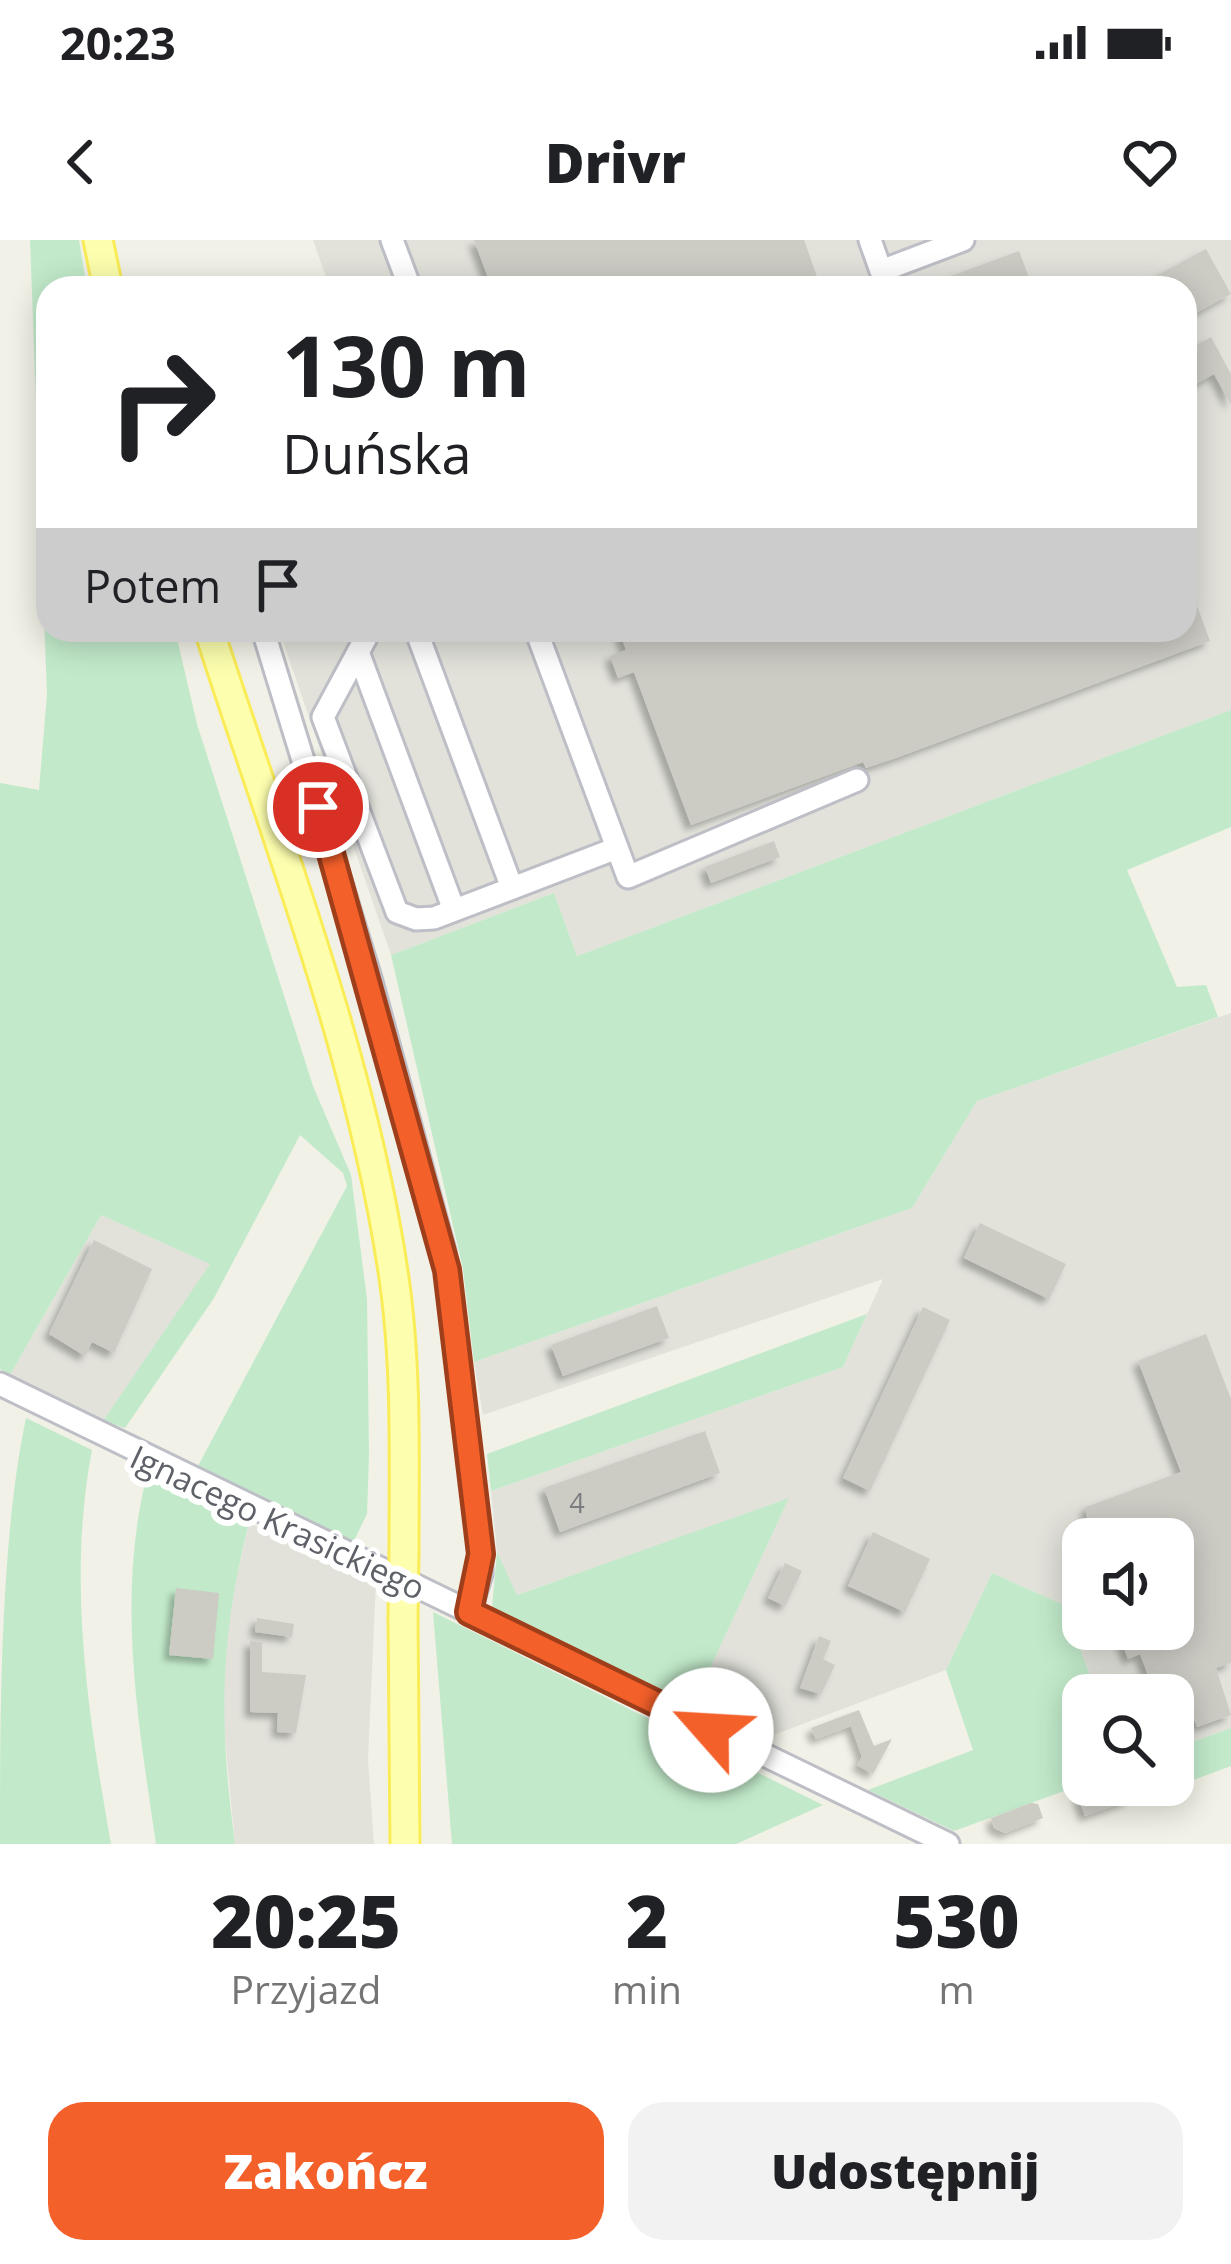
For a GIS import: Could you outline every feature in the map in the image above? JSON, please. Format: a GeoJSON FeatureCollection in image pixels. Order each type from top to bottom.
{"type":"FeatureCollection","features":[{"type":"Feature","properties":{"kind":"main road"},"geometry":{"type":"LineString","coordinates":[[98,240],[106,276]]}},
{"type":"Feature","properties":{"kind":"main road"},"geometry":{"type":"LineString","coordinates":[[213,642],[352,1080],[379,1185],[402,1352],[404,1844]]}},
{"type":"Feature","properties":{"kind":"street"},"geometry":{"type":"LineString","coordinates":[[392,240],[406,276]]}},
{"type":"Feature","properties":{"kind":"street"},"geometry":{"type":"LineString","coordinates":[[870,240],[881,271],[963,240]]}},
{"type":"Feature","properties":{"kind":"street"},"geometry":{"type":"LineString","coordinates":[[267,642],[370,978],[443,1251],[481,1554],[469,1612]]}},
{"type":"Feature","properties":{"kind":"street"},"geometry":{"type":"LineString","coordinates":[[363,642],[322,717],[392,905],[416,919],[454,910],[617,848]]}},
{"type":"Feature","properties":{"kind":"street"},"geometry":{"type":"LineString","coordinates":[[420,642],[512,888]]}},
{"type":"Feature","properties":{"kind":"street"},"geometry":{"type":"LineString","coordinates":[[540,642],[628,877],[857,780]]}},
{"type":"Feature","properties":{"kind":"street"},"geometry":{"type":"LineString","coordinates":[[358,652],[454,910]]}},
{"type":"Feature","properties":{"kind":"street","name":"Ignacego Krasickiego"},"geometry":{"type":"LineString","coordinates":[[0,1384],[947,1844]]}},
{"type":"Feature","properties":{"kind":"shaded area"},"geometry":{"type":"Polygon","coordinates":[[[313,240],[1231,240],[1231,710],[577,956],[554,893],[391,955],[283,642],[1197,642],[1197,276],[326,276],[313,240]]]}},
{"type":"Feature","properties":{"kind":"shaded area"},"geometry":{"type":"Polygon","coordinates":[[[1231,1013],[1231,1728],[1194,1741],[1194,1674],[1089,1674],[1080,1650],[1194,1650],[1194,1518],[1062,1518],[1062,1604],[992,1573],[946,1670],[763,1739],[694,1703],[788,1500],[516,1595],[497,1552],[491,1491],[843,1367],[883,1279],[483,1415],[474,1362],[912,1208],[977,1101],[1231,1013]]]}},
{"type":"Feature","properties":{"kind":"shaded area"},"geometry":{"type":"Polygon","coordinates":[[[101,1215],[211,1264],[103,1421],[10,1375],[101,1215]]]}},
{"type":"Feature","properties":{"kind":"shaded area"},"geometry":{"type":"Polygon","coordinates":[[[249,1523],[376,1581],[368,1760],[374,1844],[235,1844],[223,1717],[224,1634],[249,1523]]]}},
{"type":"Feature","properties":{"kind":"green space"},"geometry":{"type":"Polygon","coordinates":[[[30,240],[79,240],[85,276],[36,276],[36,400],[30,240]]]}},
{"type":"Feature","properties":{"kind":"green space"},"geometry":{"type":"Polygon","coordinates":[[[45,642],[178,642],[197,724],[313,1086],[351,1175],[367,1299],[369,1455],[367,1514],[351,1547],[198,1466],[347,1186],[343,1173],[300,1135],[214,1298],[125,1428],[103,1421],[210,1264],[101,1215],[10,1375],[0,1369],[0,783],[39,790],[47,694],[45,642]]]}},
{"type":"Feature","properties":{"kind":"green space"},"geometry":{"type":"Polygon","coordinates":[[[1231,710],[1231,827],[1127,870],[1177,987],[1206,985],[1218,1017],[977,1101],[912,1208],[474,1362],[463,1269],[391,955],[554,893],[577,956],[1231,710]]]}},
{"type":"Feature","properties":{"kind":"green space"},"geometry":{"type":"Polygon","coordinates":[[[867,1314],[843,1367],[491,1491],[487,1454],[867,1314]]]}},
{"type":"Feature","properties":{"kind":"green space"},"geometry":{"type":"Polygon","coordinates":[[[26,1418],[92,1450],[81,1548],[81,1598],[88,1696],[111,1844],[0,1844],[6,1573],[26,1418]]]}},
{"type":"Feature","properties":{"kind":"green space"},"geometry":{"type":"Polygon","coordinates":[[[147,1475],[166,1479],[249,1523],[232,1606],[225,1683],[226,1760],[235,1844],[156,1844],[137,1705],[131,1613],[138,1521],[147,1475]]]}},
{"type":"Feature","properties":{"kind":"green space"},"geometry":{"type":"Polygon","coordinates":[[[789,1498],[694,1703],[504,1620],[492,1608],[497,1552],[517,1595],[789,1498]]]}},
{"type":"Feature","properties":{"kind":"green space"},"geometry":{"type":"Polygon","coordinates":[[[992,1573],[1062,1604],[1062,1650],[1080,1650],[1089,1674],[1062,1674],[1062,1792],[954,1831],[868,1790],[973,1750],[946,1670],[992,1573]]]}},
{"type":"Feature","properties":{"kind":"green space"},"geometry":{"type":"Polygon","coordinates":[[[433,1612],[823,1805],[736,1844],[452,1844],[433,1612]]]}},
{"type":"Feature","properties":{"kind":"green space"},"geometry":{"type":"Polygon","coordinates":[[[1231,1728],[1231,1766],[1194,1780],[1194,1741],[1231,1728]]]}},
{"type":"Feature","properties":{"kind":"building"},"geometry":{"type":"Polygon","coordinates":[[[474,240],[804,240],[817,276],[488,276],[474,240]]]}},
{"type":"Feature","properties":{"kind":"building"},"geometry":{"type":"Polygon","coordinates":[[[1206,249],[1231,294],[1197,312],[1197,276],[1160,274],[1206,249]]]}},
{"type":"Feature","properties":{"kind":"building"},"geometry":{"type":"Polygon","coordinates":[[[1019,251],[1028,276],[952,276],[1019,251]]]}},
{"type":"Feature","properties":{"kind":"building"},"geometry":{"type":"Polygon","coordinates":[[[1211,337],[1231,374],[1231,405],[1214,374],[1197,383],[1197,345],[1211,337]]]}},
{"type":"Feature","properties":{"kind":"building"},"geometry":{"type":"Polygon","coordinates":[[[1197,606],[1210,641],[896,758],[866,768],[863,762],[691,825],[634,672],[618,678],[610,656],[626,650],[623,642],[1197,642],[1197,606]]]}},
{"type":"Feature","properties":{"kind":"building"},"geometry":{"type":"Polygon","coordinates":[[[774,841],[780,857],[711,883],[705,867],[774,841]]]}},
{"type":"Feature","properties":{"kind":"building"},"geometry":{"type":"Polygon","coordinates":[[[980,1223],[1066,1264],[1049,1299],[964,1258],[980,1223]]]}},
{"type":"Feature","properties":{"kind":"building"},"geometry":{"type":"Polygon","coordinates":[[[94,1240],[152,1269],[114,1353],[92,1342],[85,1356],[49,1334],[94,1240]]]}},
{"type":"Feature","properties":{"kind":"building"},"geometry":{"type":"Polygon","coordinates":[[[657,1306],[669,1338],[563,1376],[551,1345],[657,1306]]]}},
{"type":"Feature","properties":{"kind":"building"},"geometry":{"type":"Polygon","coordinates":[[[923,1307],[950,1320],[870,1491],[843,1478],[923,1307]]]}},
{"type":"Feature","properties":{"kind":"building"},"geometry":{"type":"Polygon","coordinates":[[[1206,1334],[1231,1399],[1231,1663],[1216,1668],[1231,1715],[1197,1727],[1194,1674],[1148,1674],[1140,1654],[1128,1659],[1125,1650],[1194,1650],[1194,1518],[1087,1518],[1086,1507],[1181,1472],[1138,1361],[1206,1334]]]}},
{"type":"Feature","properties":{"kind":"building"},"geometry":{"type":"Polygon","coordinates":[[[705,1431],[720,1473],[560,1532],[544,1488],[705,1431]]]}},
{"type":"Feature","properties":{"kind":"building"},"geometry":{"type":"Polygon","coordinates":[[[873,1532],[930,1559],[905,1612],[848,1586],[873,1532]]]}},
{"type":"Feature","properties":{"kind":"building"},"geometry":{"type":"Polygon","coordinates":[[[785,1563],[802,1571],[785,1606],[768,1598],[785,1563]]]}},
{"type":"Feature","properties":{"kind":"building"},"geometry":{"type":"Polygon","coordinates":[[[176,1588],[219,1593],[213,1659],[169,1655],[176,1588]]]}},
{"type":"Feature","properties":{"kind":"building"},"geometry":{"type":"Polygon","coordinates":[[[257,1618],[294,1624],[292,1637],[255,1632],[257,1618]]]}},
{"type":"Feature","properties":{"kind":"building"},"geometry":{"type":"Polygon","coordinates":[[[819,1636],[831,1641],[823,1659],[835,1665],[821,1694],[800,1688],[819,1636]]]}},
{"type":"Feature","properties":{"kind":"building"},"geometry":{"type":"Polygon","coordinates":[[[250,1641],[262,1642],[262,1672],[306,1675],[296,1733],[277,1732],[278,1713],[250,1712],[250,1641]]]}},
{"type":"Feature","properties":{"kind":"building"},"geometry":{"type":"Polygon","coordinates":[[[859,1710],[874,1746],[892,1739],[873,1774],[857,1765],[862,1757],[851,1726],[816,1739],[811,1728],[859,1710]]]}},
{"type":"Feature","properties":{"kind":"building"},"geometry":{"type":"Polygon","coordinates":[[[1038,1804],[1043,1818],[1005,1833],[994,1828],[991,1818],[1038,1804]]]}},
{"type":"Feature","properties":{"kind":"building"},"geometry":{"type":"Polygon","coordinates":[[[1082,1806],[1113,1806],[1085,1816],[1082,1806]]]}},
{"type":"Feature","properties":{"kind":"route"},"geometry":{"type":"LineString","coordinates":[[318,807],[370,978],[447,1270],[481,1554],[481,1574],[469,1612],[711,1730]]}}]}
